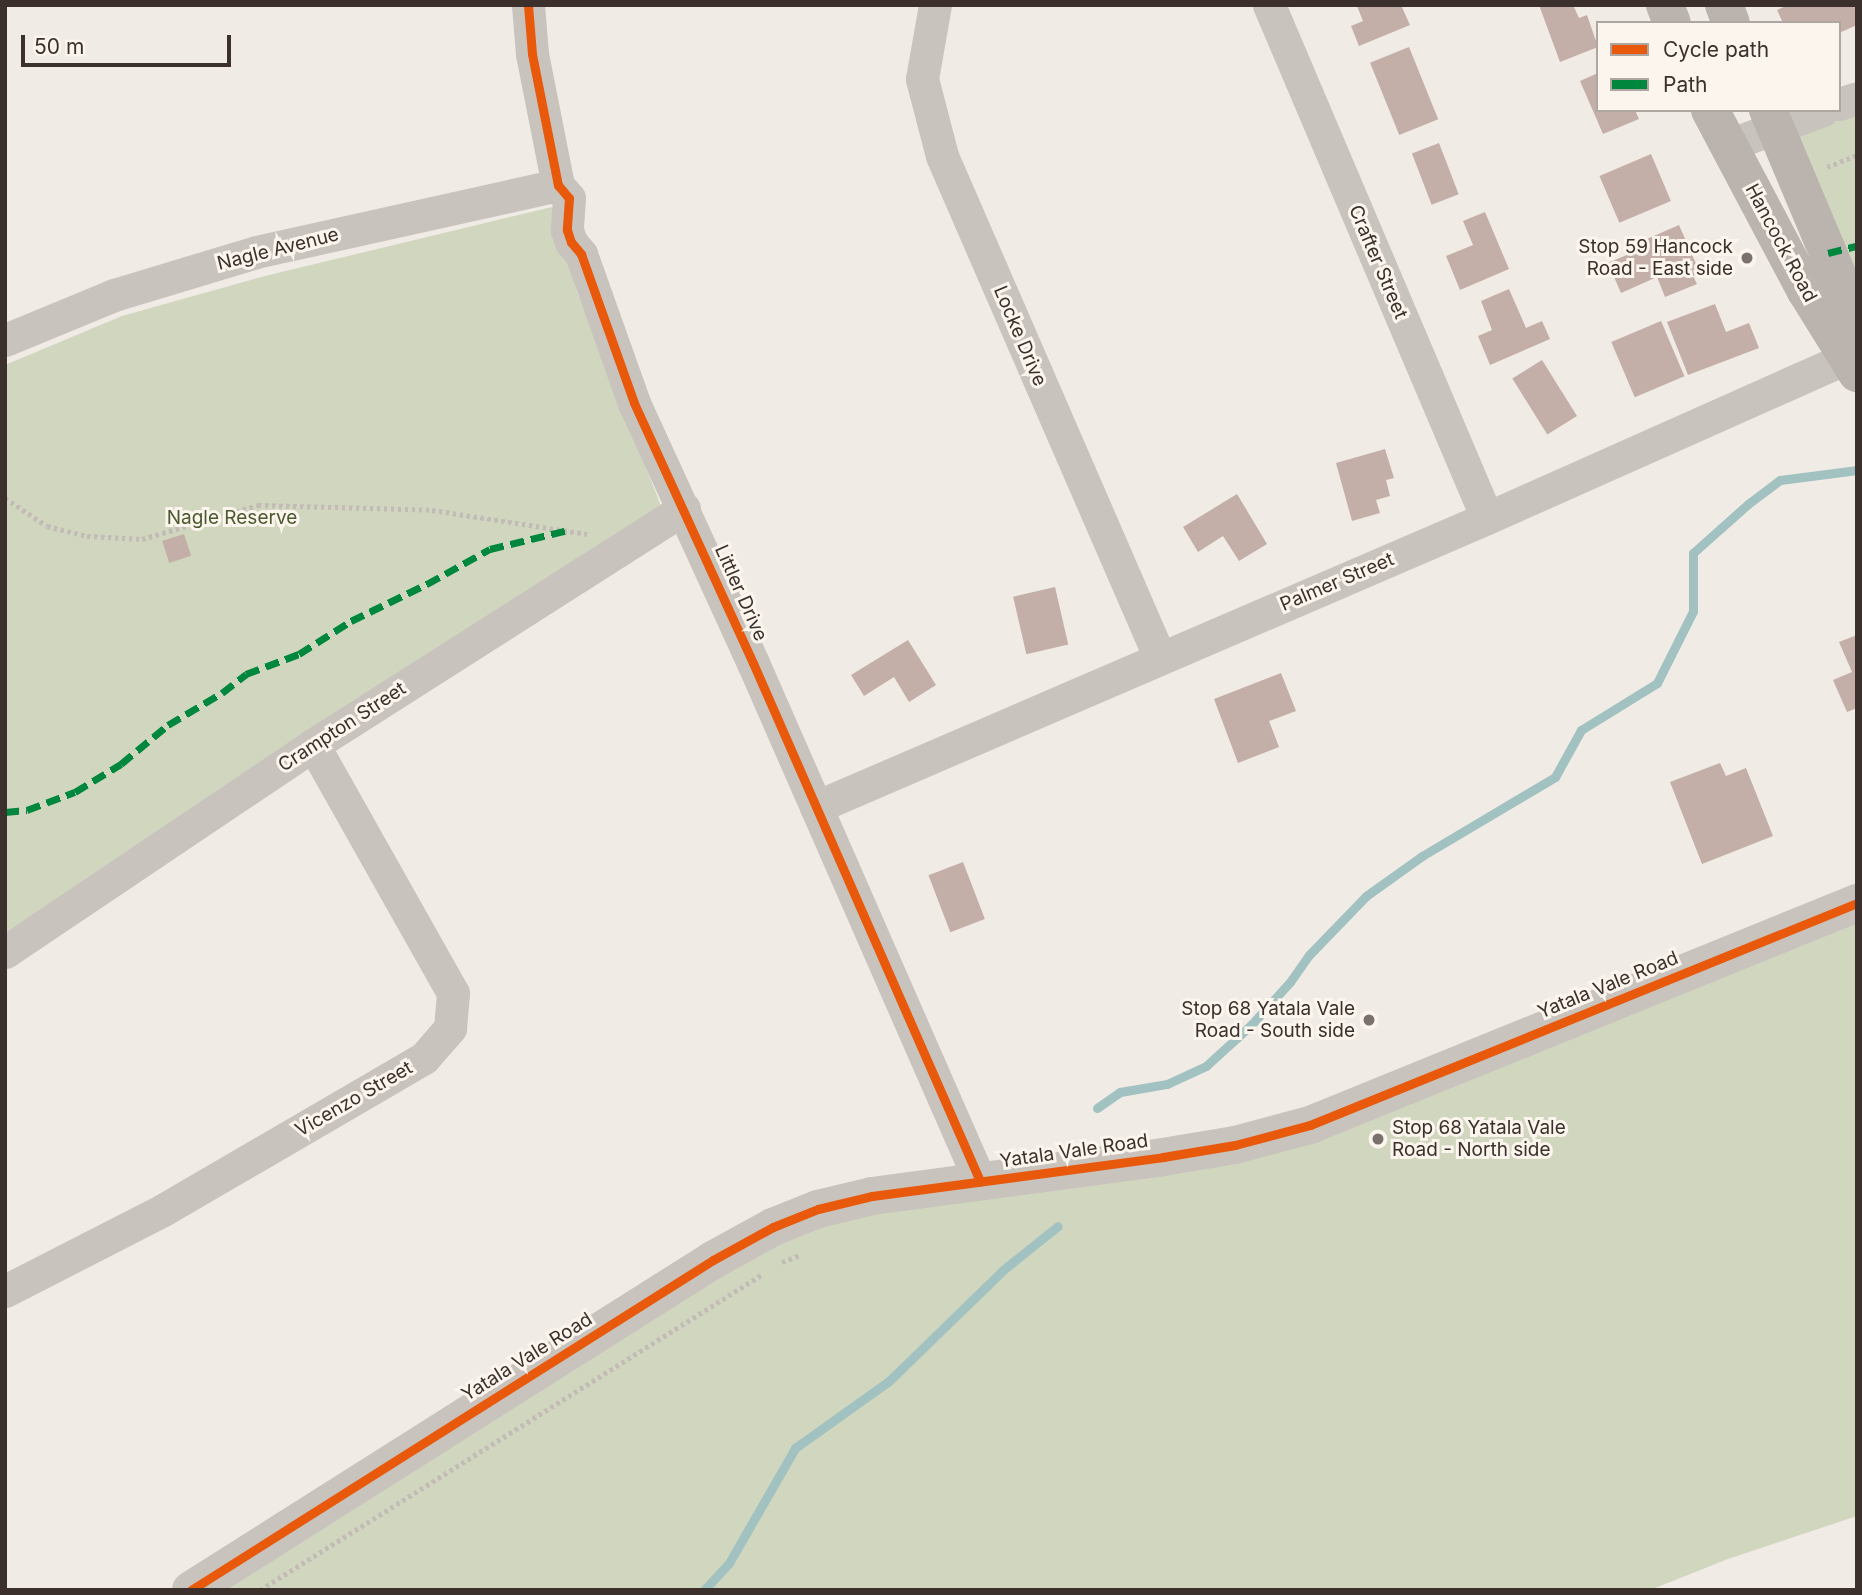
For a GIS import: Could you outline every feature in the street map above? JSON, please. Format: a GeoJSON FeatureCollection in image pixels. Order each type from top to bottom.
{"type":"FeatureCollection","features":[{"type":"Feature","properties":{"kind":"main road","name":"Hancock Road"},"geometry":{"type":"LineString","coordinates":[[1711,112],[1806,292],[1854,352]]}},
{"type":"Feature","properties":{"kind":"main road","name":"Hancock Road"},"geometry":{"type":"LineString","coordinates":[[1771,119],[1854,352]]}},
{"type":"Feature","properties":{"kind":"street","name":"Littler Drive"},"geometry":{"type":"LineString","coordinates":[[528,5],[532,54],[558,186],[569,198],[567,230],[571,242],[581,254],[634,403],[684,509],[980,1181]]}},
{"type":"Feature","properties":{"kind":"street","name":"Locke Drive"},"geometry":{"type":"LineString","coordinates":[[935,5],[922,79],[942,156],[1160,657]]}},
{"type":"Feature","properties":{"kind":"street","name":"Crafter Street"},"geometry":{"type":"LineString","coordinates":[[1269,5],[1487,518]]}},
{"type":"Feature","properties":{"kind":"street"},"geometry":{"type":"LineString","coordinates":[[1729,145],[1771,119],[1811,112]]}},
{"type":"Feature","properties":{"kind":"street","name":"Nagle Avenue"},"geometry":{"type":"LineString","coordinates":[[5,340],[114,295],[256,252],[558,186]]}},
{"type":"Feature","properties":{"kind":"street","name":"Palmer Street"},"geometry":{"type":"LineString","coordinates":[[816,807],[1487,518],[1854,352]]}},
{"type":"Feature","properties":{"kind":"street","name":"Crampton Street"},"geometry":{"type":"LineString","coordinates":[[5,953],[313,745],[684,509]]}},
{"type":"Feature","properties":{"kind":"street","name":"Vicenzo Street"},"geometry":{"type":"LineString","coordinates":[[5,1291],[163,1210],[424,1058],[450,1028],[453,993],[313,745]]}},
{"type":"Feature","properties":{"kind":"street","name":"Yatala Vale Road"},"geometry":{"type":"LineString","coordinates":[[191,1590],[713,1260],[773,1227],[818,1209],[872,1196],[1235,1145],[1310,1125],[1857,903]]}},
{"type":"Feature","properties":{"kind":"path"},"geometry":{"type":"LineString","coordinates":[[5,498],[47,526],[87,536],[142,539],[258,505],[432,510],[599,537],[617,551]]}},
{"type":"Feature","properties":{"kind":"path"},"geometry":{"type":"LineString","coordinates":[[777,1265],[808,1251]]}},
{"type":"Feature","properties":{"kind":"path"},"geometry":{"type":"LineString","coordinates":[[260,1590],[765,1272]]}},
{"type":"Feature","properties":{"kind":"green space"},"geometry":{"type":"Polygon","coordinates":[[[1857,98],[1857,310],[1775,128],[1819,112],[1841,112],[1841,104],[1857,98]]]}},
{"type":"Feature","properties":{"kind":"green space","name":"Nagle Reserve"},"geometry":{"type":"Polygon","coordinates":[[[552,207],[577,292],[661,506],[5,933],[5,365],[122,316],[265,276],[552,207]]]}},
{"type":"Feature","properties":{"kind":"green space"},"geometry":{"type":"Polygon","coordinates":[[[1857,894],[1857,1516],[1728,1559],[1650,1590],[190,1590],[818,1209],[1235,1145],[1857,894]]]}},
{"type":"Feature","properties":{"kind":"building"},"geometry":{"type":"Polygon","coordinates":[[[1401,5],[1410,25],[1359,46],[1351,26],[1363,21],[1357,6],[1401,5]]]}},
{"type":"Feature","properties":{"kind":"building"},"geometry":{"type":"Polygon","coordinates":[[[1539,5],[1573,5],[1579,18],[1587,15],[1596,48],[1560,62],[1539,5]]]}},
{"type":"Feature","properties":{"kind":"building"},"geometry":{"type":"Polygon","coordinates":[[[1788,5],[1857,5],[1857,25],[1841,32],[1841,21],[1782,21],[1777,10],[1788,5]]]}},
{"type":"Feature","properties":{"kind":"building"},"geometry":{"type":"Polygon","coordinates":[[[1409,47],[1438,119],[1399,135],[1370,63],[1409,47]]]}},
{"type":"Feature","properties":{"kind":"building"},"geometry":{"type":"Polygon","coordinates":[[[1596,74],[1596,112],[1636,112],[1639,119],[1603,134],[1580,81],[1596,74]]]}},
{"type":"Feature","properties":{"kind":"building"},"geometry":{"type":"Polygon","coordinates":[[[1439,143],[1459,194],[1432,205],[1412,153],[1439,143]]]}},
{"type":"Feature","properties":{"kind":"building"},"geometry":{"type":"Polygon","coordinates":[[[1651,154],[1671,201],[1619,223],[1599,176],[1651,154]]]}},
{"type":"Feature","properties":{"kind":"building"},"geometry":{"type":"Polygon","coordinates":[[[1485,212],[1509,269],[1460,290],[1446,256],[1473,245],[1463,221],[1485,212]]]}},
{"type":"Feature","properties":{"kind":"building"},"geometry":{"type":"Polygon","coordinates":[[[1679,225],[1700,273],[1693,276],[1697,284],[1665,297],[1657,277],[1621,293],[1608,263],[1643,248],[1640,242],[1679,225]]]}},
{"type":"Feature","properties":{"kind":"building"},"geometry":{"type":"Polygon","coordinates":[[[1509,289],[1526,328],[1542,321],[1550,339],[1490,365],[1478,336],[1492,330],[1481,301],[1509,289]]]}},
{"type":"Feature","properties":{"kind":"building"},"geometry":{"type":"Polygon","coordinates":[[[1715,304],[1726,332],[1749,323],[1759,348],[1688,375],[1667,322],[1715,304]]]}},
{"type":"Feature","properties":{"kind":"building"},"geometry":{"type":"Polygon","coordinates":[[[1661,321],[1684,376],[1635,397],[1611,342],[1661,321]]]}},
{"type":"Feature","properties":{"kind":"building"},"geometry":{"type":"Polygon","coordinates":[[[1542,360],[1577,416],[1547,435],[1512,379],[1542,360]]]}},
{"type":"Feature","properties":{"kind":"building"},"geometry":{"type":"Polygon","coordinates":[[[1385,449],[1394,478],[1386,480],[1390,496],[1376,500],[1380,513],[1352,521],[1336,463],[1385,449]]]}},
{"type":"Feature","properties":{"kind":"building"},"geometry":{"type":"Polygon","coordinates":[[[1237,494],[1267,544],[1239,561],[1223,536],[1198,552],[1183,527],[1237,494]]]}},
{"type":"Feature","properties":{"kind":"building"},"geometry":{"type":"Polygon","coordinates":[[[184,534],[191,556],[169,563],[162,541],[184,534]]]}},
{"type":"Feature","properties":{"kind":"building"},"geometry":{"type":"Polygon","coordinates":[[[1055,587],[1068,644],[1026,654],[1013,597],[1055,587]]]}},
{"type":"Feature","properties":{"kind":"building"},"geometry":{"type":"Polygon","coordinates":[[[1857,635],[1857,708],[1847,712],[1833,680],[1852,672],[1839,642],[1857,635]]]}},
{"type":"Feature","properties":{"kind":"building"},"geometry":{"type":"Polygon","coordinates":[[[908,640],[936,685],[909,702],[894,677],[864,696],[851,675],[908,640]]]}},
{"type":"Feature","properties":{"kind":"building"},"geometry":{"type":"Polygon","coordinates":[[[1281,673],[1296,711],[1269,721],[1279,747],[1238,763],[1214,699],[1281,673]]]}},
{"type":"Feature","properties":{"kind":"building"},"geometry":{"type":"Polygon","coordinates":[[[1720,763],[1726,776],[1746,768],[1773,836],[1702,864],[1670,782],[1720,763]]]}},
{"type":"Feature","properties":{"kind":"building"},"geometry":{"type":"Polygon","coordinates":[[[963,862],[985,919],[950,932],[928,875],[963,862]]]}},
{"type":"Feature","properties":{"kind":"waterway"},"geometry":{"type":"LineString","coordinates":[[1097,1108],[1120,1092],[1167,1084],[1206,1066],[1251,1025],[1290,982],[1309,955],[1366,896],[1422,856],[1555,777],[1581,730],[1657,683],[1693,611],[1693,553],[1748,504],[1780,480],[1857,470]]}},
{"type":"Feature","properties":{"kind":"waterway"},"geometry":{"type":"LineString","coordinates":[[704,1590],[729,1563],[795,1448],[889,1381],[1003,1270],[1058,1226]]}},
{"type":"Feature","properties":{"kind":"marked path"},"geometry":{"type":"LineString","coordinates":[[1828,253],[1857,246]]}},
{"type":"Feature","properties":{"kind":"marked path"},"geometry":{"type":"LineString","coordinates":[[5,812],[27,810],[75,792],[121,764],[168,725],[222,693],[246,674],[299,654],[351,621],[427,584],[490,549],[568,530]]}},
{"type":"Feature","properties":{"kind":"cycle path"},"geometry":{"type":"LineString","coordinates":[[528,5],[532,54],[558,185],[569,198],[567,230],[571,242],[581,254],[634,403],[753,663],[980,1181]]}},
{"type":"Feature","properties":{"kind":"cycle path"},"geometry":{"type":"LineString","coordinates":[[191,1590],[713,1260],[773,1227],[818,1209],[872,1196],[1163,1157],[1235,1145],[1310,1125],[1857,903]]}},
{"type":"Feature","properties":{"kind":"place","name":"Stop 59 Hancock Road - East side"},"geometry":{"type":"Point","coordinates":[1747,258]}},
{"type":"Feature","properties":{"kind":"place","name":"Stop 68 Yatala Vale Road - South side"},"geometry":{"type":"Point","coordinates":[1369,1020]}},
{"type":"Feature","properties":{"kind":"place","name":"Stop 68 Yatala Vale Road - North side"},"geometry":{"type":"Point","coordinates":[1378,1139]}}]}
